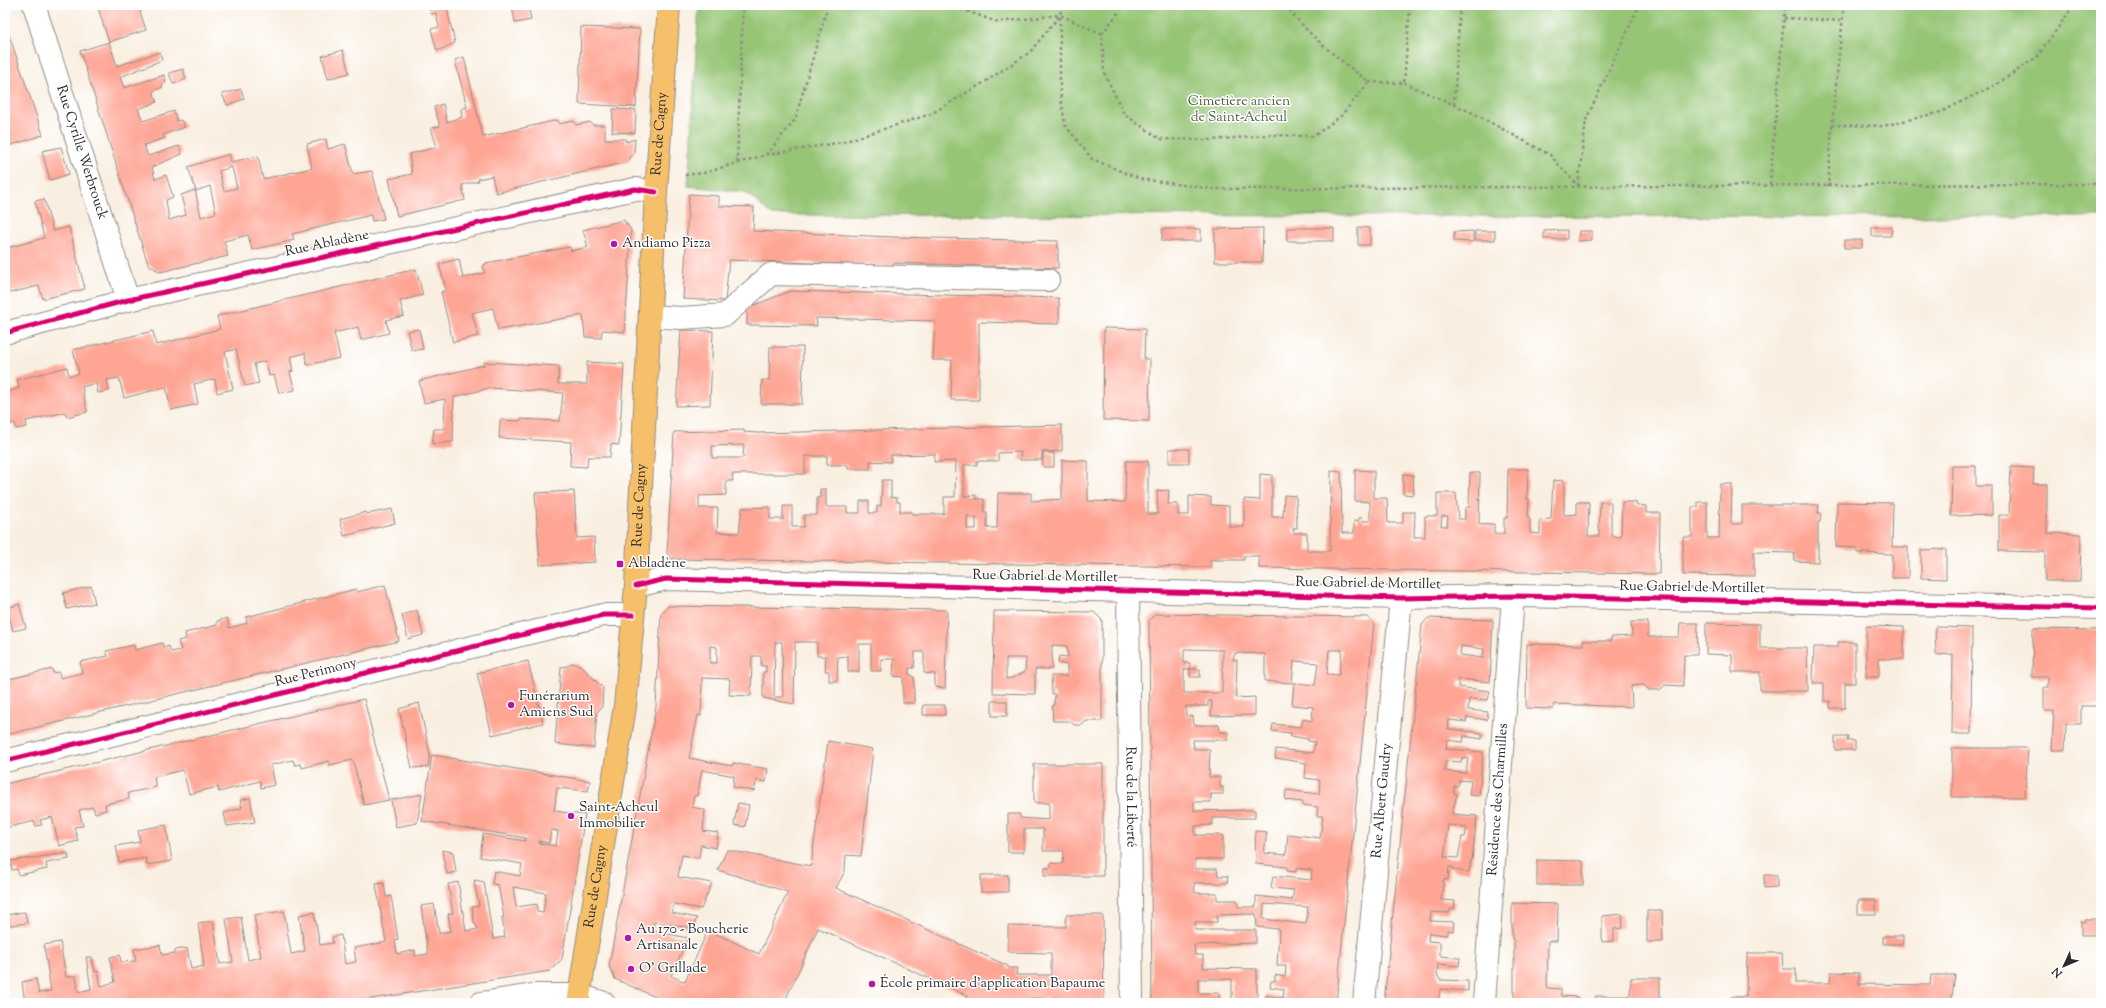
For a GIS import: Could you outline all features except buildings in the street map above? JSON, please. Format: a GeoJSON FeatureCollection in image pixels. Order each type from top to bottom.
{"type":"FeatureCollection","features":[{"type":"Feature","properties":{"kind":"main road","name":"Rue de Cagny"},"geometry":{"type":"LineString","coordinates":[[578,999],[625,706],[636,586],[657,185],[669,5]]}},
{"type":"Feature","properties":{"kind":"street","name":"Rue Cyrille Werbrouck"},"geometry":{"type":"LineString","coordinates":[[34,5],[128,300]]}},
{"type":"Feature","properties":{"kind":"street","name":"Rue Abladène"},"geometry":{"type":"LineString","coordinates":[[5,333],[128,300],[657,185]]}},
{"type":"Feature","properties":{"kind":"street"},"geometry":{"type":"LineString","coordinates":[[650,316],[681,318],[725,314],[771,274],[1048,280]]}},
{"type":"Feature","properties":{"kind":"street","name":"Rue Gabriel de Mortillet"},"geometry":{"type":"LineString","coordinates":[[636,586],[666,580],[1401,598],[1513,596],[2101,608]]}},
{"type":"Feature","properties":{"kind":"street","name":"Rue de la Liberté"},"geometry":{"type":"LineString","coordinates":[[1128,591],[1132,1003]]}},
{"type":"Feature","properties":{"kind":"street","name":"Résidence des Charmilles"},"geometry":{"type":"LineString","coordinates":[[1484,1003],[1513,596]]}},
{"type":"Feature","properties":{"kind":"street","name":"Rue Albert Gaudry"},"geometry":{"type":"LineString","coordinates":[[1364,1003],[1401,598]]}},
{"type":"Feature","properties":{"kind":"street","name":"Rue Perimony"},"geometry":{"type":"LineString","coordinates":[[5,761],[603,615],[633,615]]}},
{"type":"Feature","properties":{"kind":"street"},"geometry":{"type":"LineString","coordinates":[[480,1003],[533,995],[604,1003]]}},
{"type":"Feature","properties":{"kind":"path"},"geometry":{"type":"LineString","coordinates":[[737,163],[743,5]]}},
{"type":"Feature","properties":{"kind":"path"},"geometry":{"type":"LineString","coordinates":[[766,155],[795,120],[828,5]]}},
{"type":"Feature","properties":{"kind":"path"},"geometry":{"type":"LineString","coordinates":[[950,5],[997,22],[1060,15],[1102,34]]}},
{"type":"Feature","properties":{"kind":"path"},"geometry":{"type":"LineString","coordinates":[[1062,5],[1060,15],[1060,91],[1065,125],[1092,159],[1140,179],[1212,189],[1770,184],[2101,184]]}},
{"type":"Feature","properties":{"kind":"path"},"geometry":{"type":"LineString","coordinates":[[1124,5],[1102,34],[1104,72],[1124,114],[1160,139],[1211,140],[1269,135],[1314,136],[1341,116],[1369,82]]}},
{"type":"Feature","properties":{"kind":"path"},"geometry":{"type":"LineString","coordinates":[[1286,5],[1297,20],[1336,57],[1369,82],[1404,83],[1473,113],[1550,155],[1578,186]]}},
{"type":"Feature","properties":{"kind":"path"},"geometry":{"type":"LineString","coordinates":[[1404,83],[1410,5]]}},
{"type":"Feature","properties":{"kind":"path"},"geometry":{"type":"LineString","coordinates":[[1454,105],[1460,5]]}},
{"type":"Feature","properties":{"kind":"path"},"geometry":{"type":"LineString","coordinates":[[1578,186],[1586,120],[1638,8],[1642,5]]}},
{"type":"Feature","properties":{"kind":"path"},"geometry":{"type":"LineString","coordinates":[[1770,184],[1784,5]]}},
{"type":"Feature","properties":{"kind":"path"},"geometry":{"type":"LineString","coordinates":[[1828,185],[1832,126],[1844,5]]}},
{"type":"Feature","properties":{"kind":"path"},"geometry":{"type":"LineString","coordinates":[[1832,126],[1882,126],[1941,112],[1997,84],[2037,57],[2074,5]]}},
{"type":"Feature","properties":{"kind":"path"},"geometry":{"type":"LineString","coordinates":[[657,185],[766,155],[843,142],[932,114],[988,80],[1030,52],[1060,15]]}},
{"type":"Feature","properties":{"kind":"path"},"geometry":{"type":"LineString","coordinates":[[1784,18],[1843,20]]}},
{"type":"Feature","properties":{"kind":"green space","name":"Cimetière ancien de Saint-Acheul"},"geometry":{"type":"Polygon","coordinates":[[[699,5],[2101,5],[2101,217],[772,215],[745,192],[688,186],[699,5]]]}},
{"type":"Feature","properties":{"kind":"cycle path"},"geometry":{"type":"LineString","coordinates":[[5,333],[128,300],[635,189],[656,192]]}},
{"type":"Feature","properties":{"kind":"cycle path"},"geometry":{"type":"LineString","coordinates":[[636,586],[666,579],[1401,598],[1513,596],[2101,608]]}},
{"type":"Feature","properties":{"kind":"cycle path"},"geometry":{"type":"LineString","coordinates":[[5,761],[603,615],[633,615]]}},
{"type":"Feature","properties":{"kind":"place","name":"Andiamo Pizza"},"geometry":{"type":"Point","coordinates":[614,244]}},
{"type":"Feature","properties":{"kind":"place","name":"Abladène"},"geometry":{"type":"Point","coordinates":[620,564]}},
{"type":"Feature","properties":{"kind":"place","name":"Funérarium Amiens Sud"},"geometry":{"type":"Point","coordinates":[511,705]}},
{"type":"Feature","properties":{"kind":"place","name":"Saint-Acheul Immobilier"},"geometry":{"type":"Point","coordinates":[571,816]}},
{"type":"Feature","properties":{"kind":"place","name":"Au 170 - Boucherie Artisanale"},"geometry":{"type":"Point","coordinates":[628,938]}},
{"type":"Feature","properties":{"kind":"place","name":"O' Grillade"},"geometry":{"type":"Point","coordinates":[631,969]}},
{"type":"Feature","properties":{"kind":"place","name":"École primaire d'application Bapaume"},"geometry":{"type":"Point","coordinates":[872,984]}}]}
